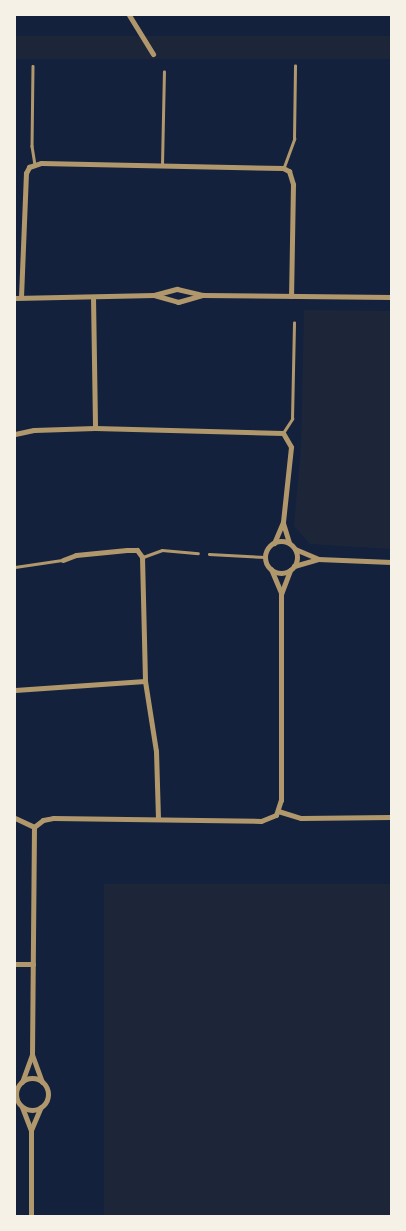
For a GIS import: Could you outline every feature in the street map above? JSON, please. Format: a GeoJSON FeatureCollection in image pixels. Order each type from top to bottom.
{"type":"FeatureCollection","features":[{"type":"Feature","properties":{"kind":"street"},"geometry":{"type":"LineString","coordinates":[[129,15],[153,54]]}},
{"type":"Feature","properties":{"kind":"street"},"geometry":{"type":"LineString","coordinates":[[203,295],[178,302],[154,296],[18,298],[23,190],[26,173],[35,164],[283,168],[289,172],[293,184],[291,296]]}},
{"type":"Feature","properties":{"kind":"street"},"geometry":{"type":"LineString","coordinates":[[154,296],[177,289],[203,295],[391,297]]}},
{"type":"Feature","properties":{"kind":"street"},"geometry":{"type":"LineString","coordinates":[[93,297],[95,428]]}},
{"type":"Feature","properties":{"kind":"street"},"geometry":{"type":"LineString","coordinates":[[15,434],[34,430],[95,428],[283,433],[291,445],[283,522],[265,558],[281,594],[281,800],[278,811],[266,821],[53,818],[43,820],[34,827]]}},
{"type":"Feature","properties":{"kind":"street"},"geometry":{"type":"LineString","coordinates":[[283,522],[289,543],[318,559]]}},
{"type":"Feature","properties":{"kind":"street"},"geometry":{"type":"LineString","coordinates":[[274,543],[289,543]]}},
{"type":"Feature","properties":{"kind":"street"},"geometry":{"type":"LineString","coordinates":[[281,594],[297,558],[295,548]]}},
{"type":"Feature","properties":{"kind":"street"},"geometry":{"type":"LineString","coordinates":[[62,560],[76,555],[136,550],[142,557],[145,565],[145,681],[156,750],[158,819]]}},
{"type":"Feature","properties":{"kind":"street"},"geometry":{"type":"LineString","coordinates":[[271,568],[280,572],[318,559],[391,562]]}},
{"type":"Feature","properties":{"kind":"street"},"geometry":{"type":"LineString","coordinates":[[15,690],[145,681]]}},
{"type":"Feature","properties":{"kind":"street"},"geometry":{"type":"LineString","coordinates":[[278,811],[301,818],[391,817]]}},
{"type":"Feature","properties":{"kind":"street"},"geometry":{"type":"LineString","coordinates":[[15,818],[34,827]]}},
{"type":"Feature","properties":{"kind":"street"},"geometry":{"type":"LineString","coordinates":[[31,1216],[31,1130],[47,1095],[32,1055],[34,827]]}},
{"type":"Feature","properties":{"kind":"street"},"geometry":{"type":"LineString","coordinates":[[15,964],[32,964]]}},
{"type":"Feature","properties":{"kind":"street"},"geometry":{"type":"LineString","coordinates":[[31,1130],[16,1098],[18,1085],[32,1055]]}},
{"type":"Feature","properties":{"kind":"street"},"geometry":{"type":"LineString","coordinates":[[18,1085],[32,1079],[42,1082]]}},
{"type":"Feature","properties":{"kind":"street"},"geometry":{"type":"LineString","coordinates":[[19,1105],[31,1110],[41,1107]]}},
{"type":"Feature","properties":{"kind":"lane"},"geometry":{"type":"LineString","coordinates":[[33,66],[32,146],[35,164]]}},
{"type":"Feature","properties":{"kind":"lane"},"geometry":{"type":"LineString","coordinates":[[283,168],[293,150],[295,66]]}},
{"type":"Feature","properties":{"kind":"lane"},"geometry":{"type":"LineString","coordinates":[[162,165],[164,72]]}},
{"type":"Feature","properties":{"kind":"lane"},"geometry":{"type":"LineString","coordinates":[[283,433],[292,419],[294,323]]}},
{"type":"Feature","properties":{"kind":"lane"},"geometry":{"type":"LineString","coordinates":[[142,557],[162,550],[198,553]]}},
{"type":"Feature","properties":{"kind":"lane"},"geometry":{"type":"LineString","coordinates":[[209,554],[265,558]]}},
{"type":"Feature","properties":{"kind":"lane"},"geometry":{"type":"LineString","coordinates":[[15,567],[62,560]]}},
{"type":"Feature","properties":{"kind":"shaded area"},"geometry":{"type":"Polygon","coordinates":[[[15,36],[391,36],[391,59],[15,59],[15,36]]]}},
{"type":"Feature","properties":{"kind":"shaded area"},"geometry":{"type":"Polygon","coordinates":[[[304,310],[391,311],[391,549],[310,544],[294,526],[301,446],[304,310]]]}},
{"type":"Feature","properties":{"kind":"shaded area"},"geometry":{"type":"Polygon","coordinates":[[[104,884],[391,884],[391,1216],[104,1216],[104,884]]]}}]}
